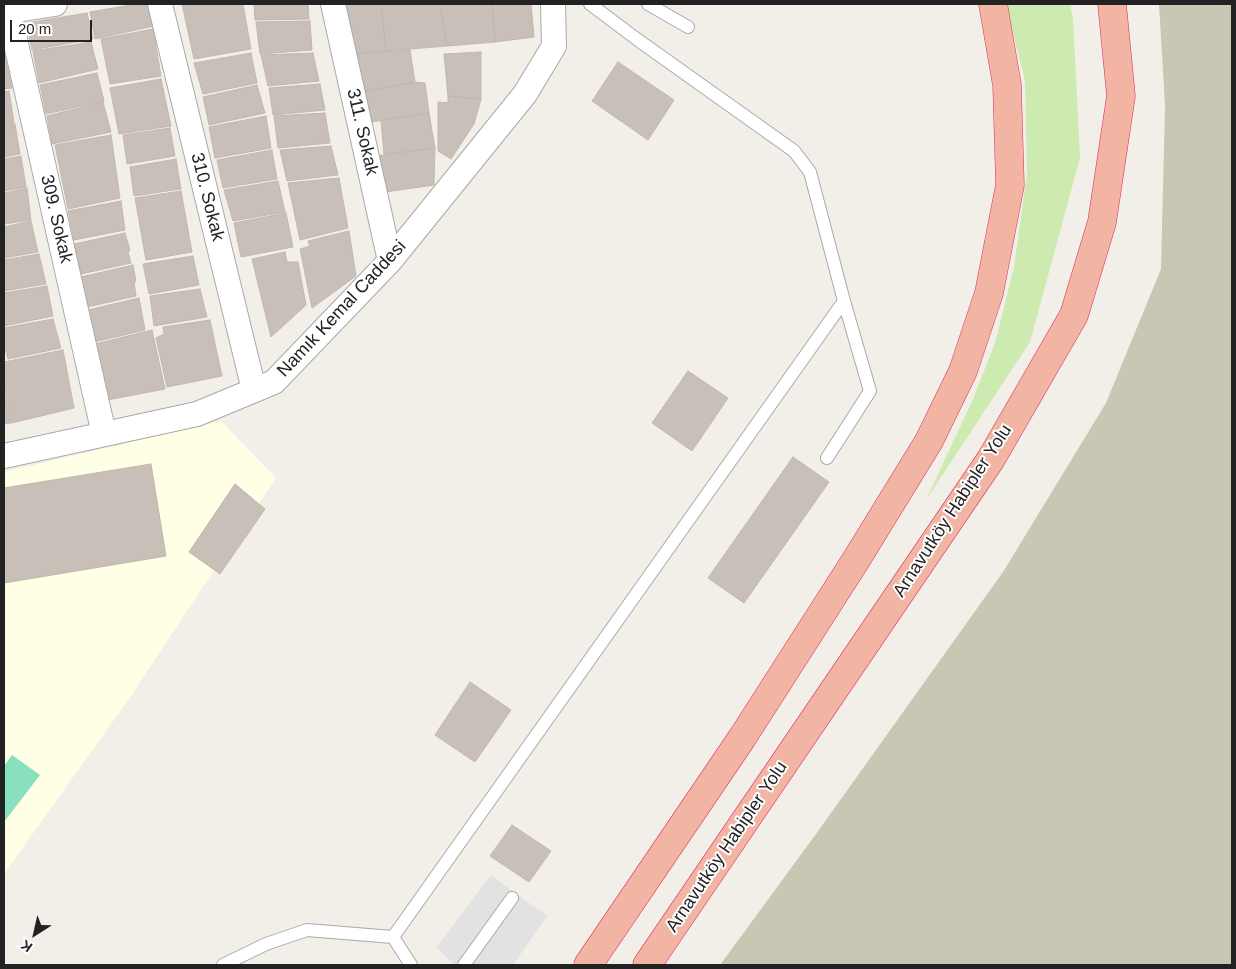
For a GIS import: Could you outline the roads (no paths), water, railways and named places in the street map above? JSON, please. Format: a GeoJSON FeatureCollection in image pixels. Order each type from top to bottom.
{"type":"FeatureCollection","features":[{"type":"Feature","properties":{"kind":"highway"},"geometry":{"type":"LineString","coordinates":[[588,965],[742,738],[856,560],[929,441],[963,371],[989,293],[1010,185],[1007,85],[993,4]]}},
{"type":"Feature","properties":{"kind":"highway","name":"Arnavutköy Habipler Yolu"},"geometry":{"type":"LineString","coordinates":[[646,965],[991,459],[1074,316],[1102,222],[1121,96],[1112,4]]}},
{"type":"Feature","properties":{"kind":"street"},"geometry":{"type":"LineString","coordinates":[[7,9],[55,4]]}},
{"type":"Feature","properties":{"kind":"street","name":"310. Sokak"},"geometry":{"type":"LineString","coordinates":[[160,4],[254,390]]}},
{"type":"Feature","properties":{"kind":"street","name":"311. Sokak"},"geometry":{"type":"LineString","coordinates":[[333,4],[390,261]]}},
{"type":"Feature","properties":{"kind":"street","name":"Namık Kemal Caddesi"},"geometry":{"type":"LineString","coordinates":[[4,456],[197,414],[274,382],[390,261],[525,94],[554,46],[552,4]]}},
{"type":"Feature","properties":{"kind":"street","name":"309. Sokak"},"geometry":{"type":"LineString","coordinates":[[7,9],[104,434]]}},
{"type":"Feature","properties":{"kind":"lane"},"geometry":{"type":"LineString","coordinates":[[590,4],[794,151],[810,172],[870,391],[827,458]]}},
{"type":"Feature","properties":{"kind":"lane"},"geometry":{"type":"LineString","coordinates":[[648,4],[688,27]]}},
{"type":"Feature","properties":{"kind":"lane"},"geometry":{"type":"LineString","coordinates":[[393,937],[844,301]]}},
{"type":"Feature","properties":{"kind":"lane"},"geometry":{"type":"LineString","coordinates":[[464,965],[512,898]]}},
{"type":"Feature","properties":{"kind":"lane"},"geometry":{"type":"LineString","coordinates":[[223,965],[266,944],[307,930],[393,937]]}},
{"type":"Feature","properties":{"kind":"lane"},"geometry":{"type":"LineString","coordinates":[[393,937],[411,965]]}}]}
